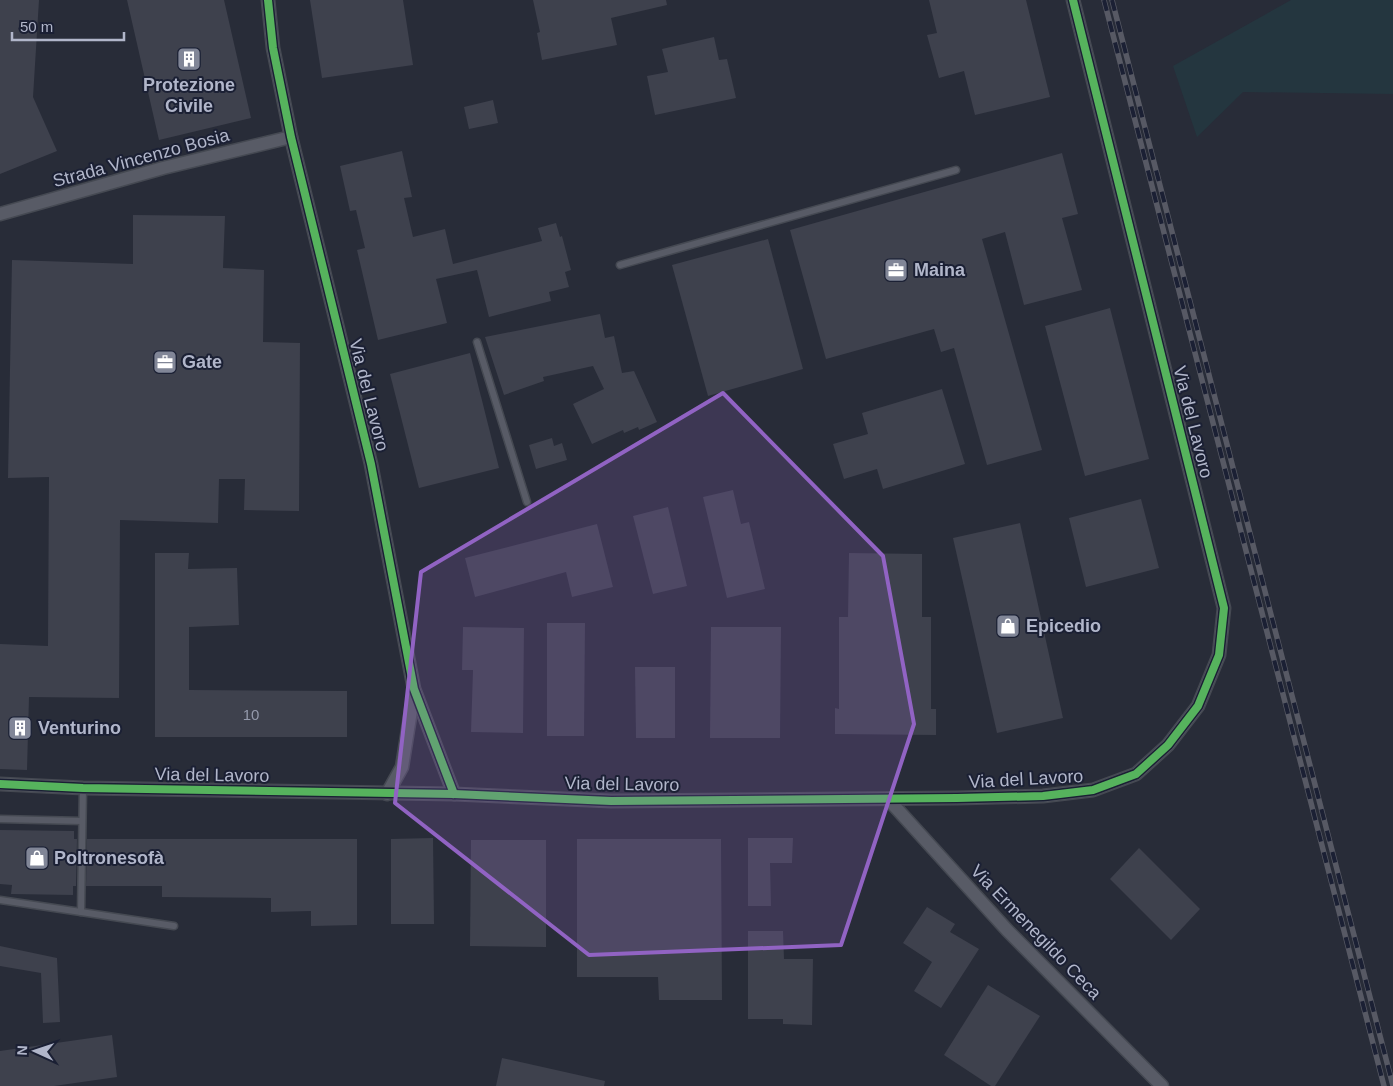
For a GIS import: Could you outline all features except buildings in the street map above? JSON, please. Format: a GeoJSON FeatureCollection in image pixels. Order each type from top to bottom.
{"type":"FeatureCollection","features":[{"type":"Feature","properties":{"kind":"street","name":"Via del Lavoro"},"geometry":{"type":"LineString","coordinates":[[268,0],[273,48],[291,137],[370,464],[414,689],[454,794]]}},
{"type":"Feature","properties":{"kind":"street","name":"Via del Lavoro"},"geometry":{"type":"LineString","coordinates":[[0,784],[83,788],[454,794],[611,801],[888,799],[1043,796],[1093,790],[1136,774],[1168,745],[1198,706],[1219,655],[1224,608],[1073,0]]}},
{"type":"Feature","properties":{"kind":"street","name":"Strada Vincenzo Bosia"},"geometry":{"type":"LineString","coordinates":[[0,214],[163,168],[291,137]]}},
{"type":"Feature","properties":{"kind":"street","name":"Via del Lavoro"},"geometry":{"type":"LineString","coordinates":[[387,794],[402,767],[414,689]]}},
{"type":"Feature","properties":{"kind":"street","name":"Via Ermenegildo Ceca"},"geometry":{"type":"LineString","coordinates":[[888,799],[1007,930],[1162,1086]]}},
{"type":"Feature","properties":{"kind":"lane"},"geometry":{"type":"LineString","coordinates":[[620,264],[956,170]]}},
{"type":"Feature","properties":{"kind":"lane"},"geometry":{"type":"LineString","coordinates":[[477,342],[527,502]]}},
{"type":"Feature","properties":{"kind":"lane"},"geometry":{"type":"LineString","coordinates":[[82,912],[83,788]]}},
{"type":"Feature","properties":{"kind":"lane"},"geometry":{"type":"LineString","coordinates":[[0,819],[82,821]]}},
{"type":"Feature","properties":{"kind":"lane"},"geometry":{"type":"LineString","coordinates":[[0,900],[174,926]]}},
{"type":"Feature","properties":{"kind":"highlighted area"},"geometry":{"type":"Polygon","coordinates":[[[723,393],[883,556],[914,724],[841,945],[589,955],[395,803],[421,572],[723,393]]]}},
{"type":"Feature","properties":{"kind":"shaded area"},"geometry":{"type":"Polygon","coordinates":[[[1291,0],[1393,0],[1393,94],[1243,92],[1197,137],[1173,66],[1291,0]]]}},
{"type":"Feature","properties":{"kind":"railway"},"geometry":{"type":"LineString","coordinates":[[1104,0],[1384,1086]]}},
{"type":"Feature","properties":{"kind":"railway"},"geometry":{"type":"LineString","coordinates":[[1112,0],[1393,1086]]}},
{"type":"Feature","properties":{"kind":"cycle path"},"geometry":{"type":"LineString","coordinates":[[268,0],[273,48],[291,137],[371,464],[414,689],[454,794]]}},
{"type":"Feature","properties":{"kind":"cycle path"},"geometry":{"type":"LineString","coordinates":[[0,784],[83,788],[454,794],[611,801],[957,798],[1043,796],[1093,790],[1136,774],[1168,745],[1198,706],[1219,655],[1224,608],[1073,0]]}},
{"type":"Feature","properties":{"kind":"place","name":"Protezione Civile"},"geometry":{"type":"Point","coordinates":[189,59]}},
{"type":"Feature","properties":{"kind":"place","name":"Maina"},"geometry":{"type":"Point","coordinates":[896,270]}},
{"type":"Feature","properties":{"kind":"place","name":"Gate"},"geometry":{"type":"Point","coordinates":[165,362]}},
{"type":"Feature","properties":{"kind":"place","name":"Epicedio"},"geometry":{"type":"Point","coordinates":[1008,626]}},
{"type":"Feature","properties":{"kind":"place","name":"Venturino"},"geometry":{"type":"Point","coordinates":[20,728]}},
{"type":"Feature","properties":{"kind":"place","name":"Poltronesofà"},"geometry":{"type":"Point","coordinates":[37,858]}}]}
